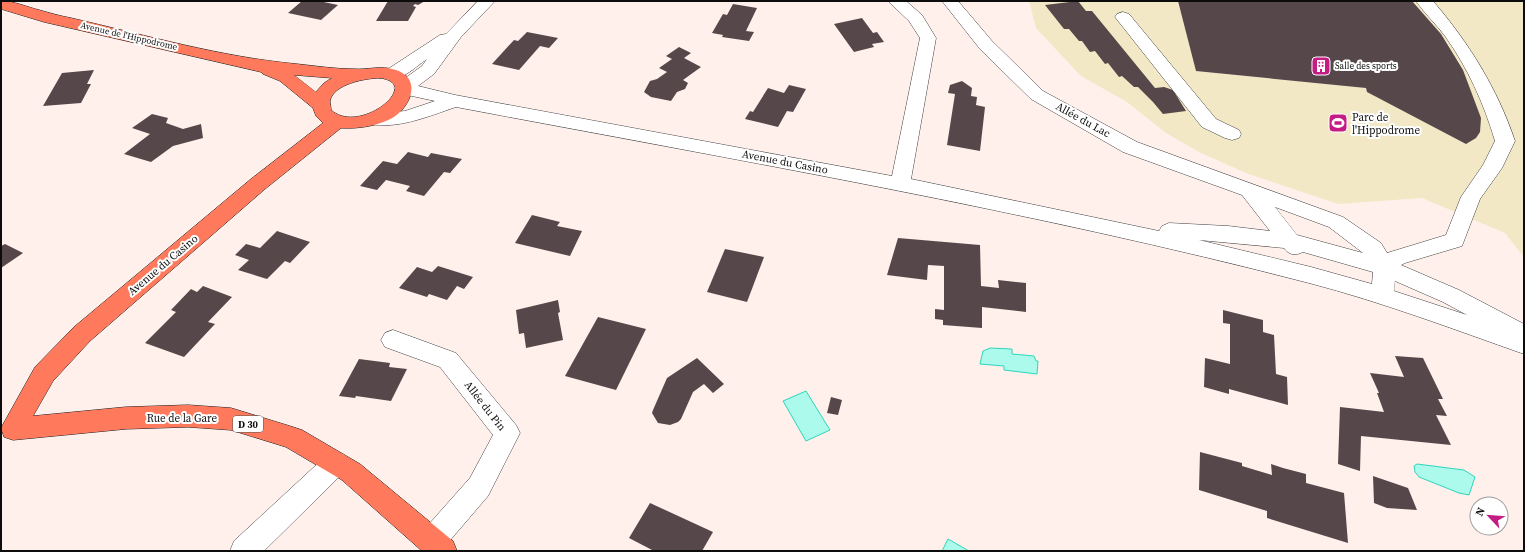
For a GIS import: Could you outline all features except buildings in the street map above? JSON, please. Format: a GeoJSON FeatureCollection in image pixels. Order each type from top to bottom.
{"type":"FeatureCollection","features":[{"type":"Feature","properties":{"kind":"main road","name":"Avenue de l'Hippodrome"},"geometry":{"type":"LineString","coordinates":[[1,4],[44,17],[258,66],[356,75]]}},
{"type":"Feature","properties":{"kind":"main road","name":"Avenue de l'Hippodrome"},"geometry":{"type":"LineString","coordinates":[[258,66],[286,77],[320,105]]}},
{"type":"Feature","properties":{"kind":"main road"},"geometry":{"type":"LineString","coordinates":[[369,73],[391,75],[401,83],[404,88],[402,98],[396,106],[386,113],[373,119],[361,122],[337,122],[328,118],[322,112],[320,105],[321,98],[327,91],[340,81],[356,75],[369,73]]}},
{"type":"Feature","properties":{"kind":"main road","name":"Avenue du Casino"},"geometry":{"type":"LineString","coordinates":[[7,430],[44,374],[82,334],[258,184],[337,122]]}},
{"type":"Feature","properties":{"kind":"main road","name":"Rue de la Gare"},"geometry":{"type":"LineString","coordinates":[[7,430],[126,418],[188,416],[230,419],[293,438],[351,472],[437,546]]}},
{"type":"Feature","properties":{"kind":"street"},"geometry":{"type":"LineString","coordinates":[[404,88],[428,70],[456,33],[487,1]]}},
{"type":"Feature","properties":{"kind":"street"},"geometry":{"type":"LineString","coordinates":[[896,1],[916,18],[928,38],[900,184]]}},
{"type":"Feature","properties":{"kind":"street","name":"Allée du Lac"},"geometry":{"type":"LineString","coordinates":[[950,1],[986,45],[1037,95],[1130,147],[1336,222],[1373,249],[1384,267]]}},
{"type":"Feature","properties":{"kind":"street"},"geometry":{"type":"LineString","coordinates":[[1384,267],[1397,257],[1454,240],[1471,197],[1492,168],[1505,141],[1501,126],[1479,76],[1454,37],[1424,1]]}},
{"type":"Feature","properties":{"kind":"street"},"geometry":{"type":"LineString","coordinates":[[1123,17],[1209,124],[1232,134]]}},
{"type":"Feature","properties":{"kind":"street"},"geometry":{"type":"LineString","coordinates":[[391,75],[456,33]]}},
{"type":"Feature","properties":{"kind":"street","name":"Avenue du Casino"},"geometry":{"type":"LineString","coordinates":[[404,88],[455,101],[900,184],[1114,228]]}},
{"type":"Feature","properties":{"kind":"street"},"geometry":{"type":"LineString","coordinates":[[373,119],[406,117],[455,101]]}},
{"type":"Feature","properties":{"kind":"street"},"geometry":{"type":"LineString","coordinates":[[1248,189],[1291,241],[1311,275]]}},
{"type":"Feature","properties":{"kind":"street"},"geometry":{"type":"LineString","coordinates":[[1114,228],[1228,234],[1291,241],[1384,267],[1451,296],[1524,335]]}},
{"type":"Feature","properties":{"kind":"street"},"geometry":{"type":"LineString","coordinates":[[1114,228],[1311,275],[1383,296],[1524,344]]}},
{"type":"Feature","properties":{"kind":"street"},"geometry":{"type":"LineString","coordinates":[[1383,296],[1384,267]]}},
{"type":"Feature","properties":{"kind":"street","name":"Allée du Pin"},"geometry":{"type":"LineString","coordinates":[[393,340],[448,360],[507,432],[479,486],[437,546]]}},
{"type":"Feature","properties":{"kind":"street"},"geometry":{"type":"LineString","coordinates":[[244,551],[336,463]]}},
{"type":"Feature","properties":{"kind":"shaded area","name":"Parc de l'Hippodrome"},"geometry":{"type":"Polygon","coordinates":[[[1029,1],[1524,1],[1524,257],[1505,233],[1422,198],[1338,204],[1246,173],[1199,152],[1166,133],[1127,102],[1081,76],[1036,28],[1029,1]]]}},
{"type":"Feature","properties":{"kind":"water"},"geometry":{"type":"Polygon","coordinates":[[[990,348],[1012,349],[1012,354],[1034,356],[1036,361],[1038,361],[1037,374],[1004,370],[1004,366],[980,364],[983,351],[990,348]]]}},
{"type":"Feature","properties":{"kind":"water"},"geometry":{"type":"Polygon","coordinates":[[[806,391],[830,430],[806,441],[783,401],[806,391]]]}},
{"type":"Feature","properties":{"kind":"water"},"geometry":{"type":"Polygon","coordinates":[[[1417,464],[1464,470],[1475,477],[1469,495],[1459,493],[1419,477],[1415,472],[1414,466],[1417,464]]]}},
{"type":"Feature","properties":{"kind":"water"},"geometry":{"type":"Polygon","coordinates":[[[948,539],[969,551],[942,551],[948,539]]]}},
{"type":"Feature","properties":{"kind":"place","name":"Salle des sports"},"geometry":{"type":"Point","coordinates":[1321,66]}},
{"type":"Feature","properties":{"kind":"place","name":"Parc de l'Hippodrome"},"geometry":{"type":"Point","coordinates":[1338,123]}}]}
